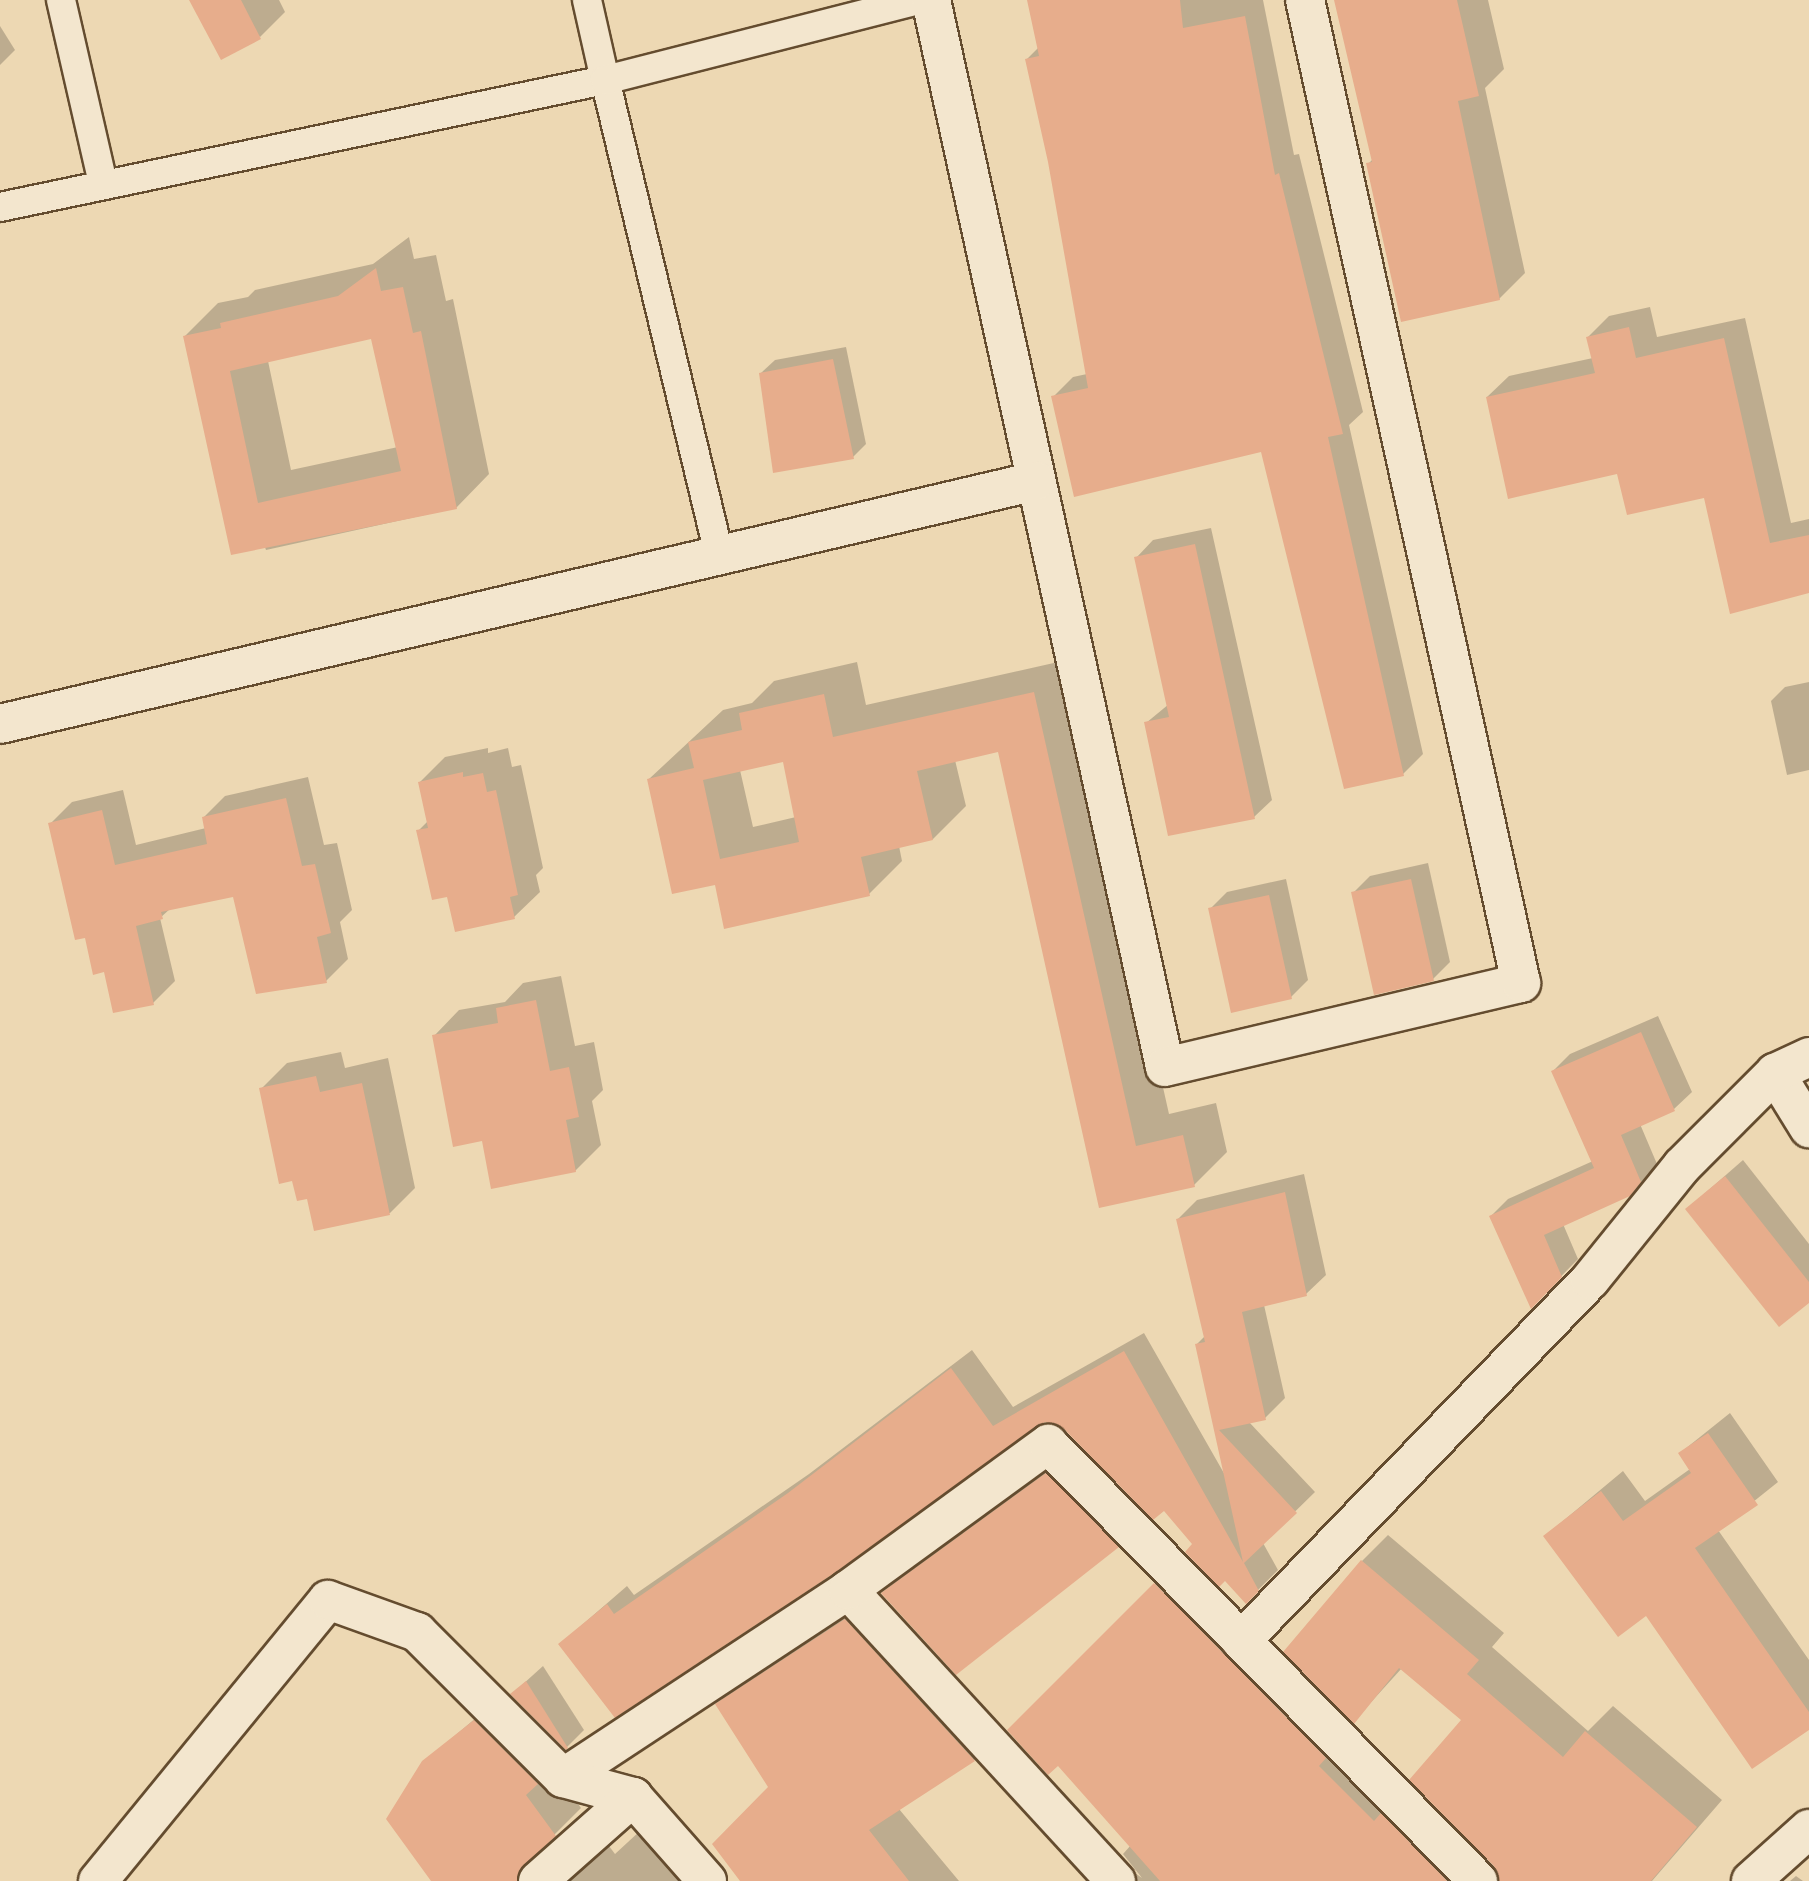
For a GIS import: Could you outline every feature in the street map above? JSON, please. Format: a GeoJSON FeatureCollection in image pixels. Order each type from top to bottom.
{"type":"FeatureCollection","features":[{"type":"Feature","properties":{"kind":"street"},"geometry":{"type":"LineString","coordinates":[[930,0],[1165,1067],[1521,983],[1305,0]]}},
{"type":"Feature","properties":{"kind":"street"},"geometry":{"type":"LineString","coordinates":[[0,724],[1036,481]]}},
{"type":"Feature","properties":{"kind":"street"},"geometry":{"type":"LineString","coordinates":[[1241,1641],[1590,1280],[1682,1166],[1775,1073],[1809,1057]]}},
{"type":"Feature","properties":{"kind":"street"},"geometry":{"type":"LineString","coordinates":[[1775,1073],[1809,1128]]}},
{"type":"Feature","properties":{"kind":"street"},"geometry":{"type":"LineString","coordinates":[[562,1778],[848,1590],[1048,1444],[1478,1881]]}},
{"type":"Feature","properties":{"kind":"street"},"geometry":{"type":"LineString","coordinates":[[848,1590],[1116,1881]]}},
{"type":"Feature","properties":{"kind":"street"},"geometry":{"type":"LineString","coordinates":[[98,1881],[328,1600],[417,1632],[562,1778],[633,1797],[708,1881]]}},
{"type":"Feature","properties":{"kind":"street"},"geometry":{"type":"LineString","coordinates":[[538,1881],[633,1797]]}},
{"type":"Feature","properties":{"kind":"street"},"geometry":{"type":"LineString","coordinates":[[1751,1881],[1809,1829]]}},
{"type":"Feature","properties":{"kind":"lane"},"geometry":{"type":"LineString","coordinates":[[61,0],[103,183]]}},
{"type":"Feature","properties":{"kind":"lane"},"geometry":{"type":"LineString","coordinates":[[587,0],[719,554]]}},
{"type":"Feature","properties":{"kind":"lane"},"geometry":{"type":"LineString","coordinates":[[0,207],[103,183],[605,80],[919,0]]}},
{"type":"Feature","properties":{"kind":"building"},"geometry":{"type":"Polygon","coordinates":[[[189,0],[241,0],[261,39],[221,60],[189,0]]]}},
{"type":"Feature","properties":{"kind":"building"},"geometry":{"type":"Polygon","coordinates":[[[1027,0],[1180,0],[1183,28],[1245,16],[1275,175],[1279,173],[1343,434],[1328,437],[1404,776],[1344,789],[1261,452],[1074,497],[1051,396],[1088,388],[1048,162],[1025,59],[1039,56],[1027,0]]]}},
{"type":"Feature","properties":{"kind":"building"},"geometry":{"type":"Polygon","coordinates":[[[1334,0],[1457,0],[1479,96],[1458,101],[1500,300],[1401,322],[1366,163],[1372,162],[1334,0]]]}},
{"type":"Feature","properties":{"kind":"building"},"geometry":{"type":"Polygon","coordinates":[[[376,268],[381,291],[403,287],[413,333],[421,331],[457,509],[231,555],[183,336],[221,328],[220,323],[338,296],[376,268]],[[371,339],[230,371],[258,503],[401,471],[371,339]]]}},
{"type":"Feature","properties":{"kind":"building"},"geometry":{"type":"Polygon","coordinates":[[[1629,327],[1636,358],[1724,338],[1770,543],[1809,535],[1809,593],[1730,614],[1704,498],[1627,515],[1617,474],[1508,499],[1486,397],[1595,373],[1586,337],[1629,327]]]}},
{"type":"Feature","properties":{"kind":"building"},"geometry":{"type":"Polygon","coordinates":[[[833,359],[854,459],[773,473],[759,373],[833,359]]]}},
{"type":"Feature","properties":{"kind":"building"},"geometry":{"type":"Polygon","coordinates":[[[1195,544],[1255,819],[1168,836],[1144,722],[1169,717],[1134,557],[1195,544]]]}},
{"type":"Feature","properties":{"kind":"building"},"geometry":{"type":"Polygon","coordinates":[[[1034,692],[1136,1146],[1183,1135],[1195,1187],[1099,1208],[998,752],[917,771],[933,840],[861,857],[870,896],[724,929],[715,885],[672,894],[647,779],[694,768],[688,742],[742,730],[739,713],[824,694],[833,737],[1034,692]],[[783,762],[703,780],[720,859],[799,842],[783,762]]]}},
{"type":"Feature","properties":{"kind":"building"},"geometry":{"type":"Polygon","coordinates":[[[463,772],[463,777],[483,773],[487,792],[496,790],[518,895],[510,897],[515,919],[455,932],[447,897],[432,900],[416,830],[428,828],[418,782],[463,772]]]}},
{"type":"Feature","properties":{"kind":"building"},"geometry":{"type":"Polygon","coordinates":[[[286,798],[302,866],[315,864],[331,933],[317,937],[327,983],[256,994],[233,897],[161,912],[163,919],[136,926],[154,1005],[113,1013],[104,972],[93,975],[85,938],[75,940],[48,823],[102,810],[115,865],[207,844],[202,817],[286,798]]]}},
{"type":"Feature","properties":{"kind":"building"},"geometry":{"type":"Polygon","coordinates":[[[1411,879],[1434,981],[1374,995],[1351,892],[1411,879]]]}},
{"type":"Feature","properties":{"kind":"building"},"geometry":{"type":"Polygon","coordinates":[[[1269,895],[1292,999],[1231,1013],[1208,908],[1269,895]]]}},
{"type":"Feature","properties":{"kind":"building"},"geometry":{"type":"Polygon","coordinates":[[[536,1000],[550,1071],[569,1067],[579,1117],[566,1120],[576,1172],[491,1189],[482,1141],[453,1147],[432,1035],[498,1023],[496,1008],[536,1000]]]}},
{"type":"Feature","properties":{"kind":"building"},"geometry":{"type":"Polygon","coordinates":[[[1641,1032],[1675,1111],[1621,1135],[1641,1182],[1630,1196],[1544,1235],[1562,1277],[1531,1309],[1489,1216],[1594,1168],[1551,1071],[1641,1032]]]}},
{"type":"Feature","properties":{"kind":"building"},"geometry":{"type":"Polygon","coordinates":[[[316,1076],[320,1092],[362,1083],[390,1215],[314,1231],[307,1199],[297,1201],[292,1181],[279,1184],[259,1088],[316,1076]]]}},
{"type":"Feature","properties":{"kind":"building"},"geometry":{"type":"Polygon","coordinates":[[[1725,1176],[1809,1282],[1809,1303],[1779,1327],[1685,1209],[1725,1176]]]}},
{"type":"Feature","properties":{"kind":"building"},"geometry":{"type":"Polygon","coordinates":[[[1285,1192],[1307,1296],[1242,1312],[1266,1420],[1219,1430],[1297,1513],[1244,1563],[1259,1591],[1246,1604],[1225,1581],[1219,1587],[1185,1552],[1192,1544],[1164,1511],[1153,1520],[1064,1429],[1045,1422],[836,1572],[615,1718],[558,1644],[607,1604],[614,1614],[788,1493],[951,1368],[993,1426],[1124,1351],[1243,1562],[1195,1344],[1205,1342],[1176,1219],[1285,1192]]]}},
{"type":"Feature","properties":{"kind":"building"},"geometry":{"type":"Polygon","coordinates":[[[1708,1433],[1758,1505],[1695,1548],[1809,1712],[1809,1730],[1752,1769],[1646,1616],[1618,1637],[1543,1536],[1601,1491],[1623,1521],[1691,1473],[1678,1453],[1708,1433]]]}},
{"type":"Feature","properties":{"kind":"building"},"geometry":{"type":"Polygon","coordinates":[[[1046,1473],[1119,1547],[956,1675],[881,1593],[1046,1473]]]}},
{"type":"Feature","properties":{"kind":"building"},"geometry":{"type":"Polygon","coordinates":[[[1361,1560],[1479,1660],[1467,1674],[1563,1757],[1585,1731],[1697,1827],[1651,1881],[1499,1881],[1494,1866],[1409,1780],[1461,1720],[1399,1668],[1354,1724],[1283,1652],[1361,1560]]]}},
{"type":"Feature","properties":{"kind":"building"},"geometry":{"type":"Polygon","coordinates":[[[1154,1583],[1326,1758],[1319,1766],[1374,1821],[1381,1813],[1447,1881],[1160,1881],[1058,1766],[1048,1775],[1007,1730],[1154,1583]]]}},
{"type":"Feature","properties":{"kind":"building"},"geometry":{"type":"Polygon","coordinates":[[[845,1619],[975,1761],[869,1830],[909,1881],[740,1881],[712,1844],[768,1787],[715,1704],[845,1619]]]}},
{"type":"Feature","properties":{"kind":"building"},"geometry":{"type":"Polygon","coordinates":[[[526,1681],[568,1748],[566,1750],[510,1694],[526,1681]]]}},
{"type":"Feature","properties":{"kind":"building"},"geometry":{"type":"Polygon","coordinates":[[[474,1720],[538,1784],[526,1795],[556,1836],[524,1865],[517,1881],[431,1881],[386,1819],[422,1761],[474,1720]]]}}]}
